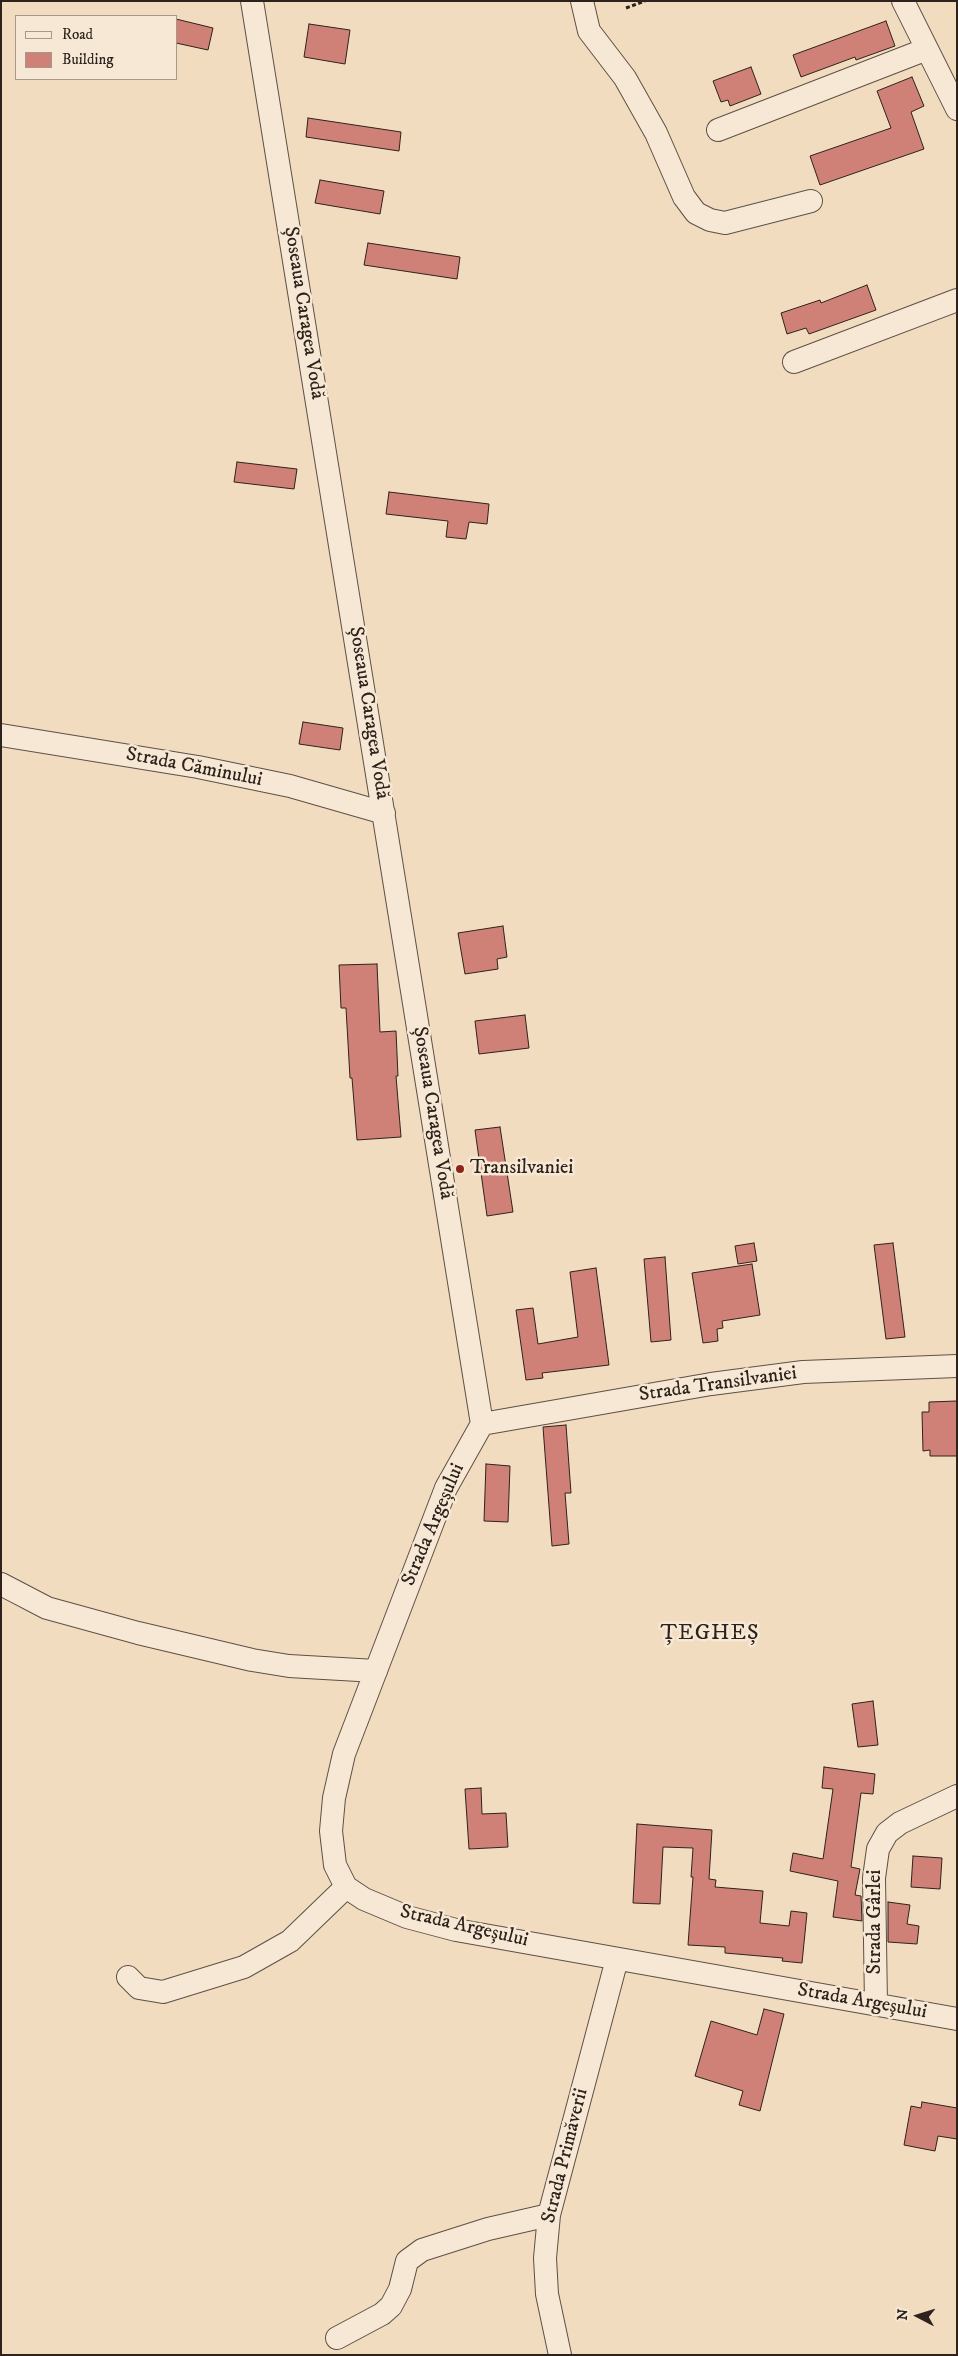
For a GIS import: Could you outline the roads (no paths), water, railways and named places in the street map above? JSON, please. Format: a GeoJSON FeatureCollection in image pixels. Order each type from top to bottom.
{"type":"FeatureCollection","features":[{"type":"Feature","properties":{"kind":"street","name":"Șoseaua Caragea Vodă"},"geometry":{"type":"LineString","coordinates":[[252,1],[482,1424]]}},
{"type":"Feature","properties":{"kind":"street"},"geometry":{"type":"LineString","coordinates":[[582,1],[589,31],[626,78],[656,133],[684,197],[696,213],[710,220],[725,223],[811,200]]}},
{"type":"Feature","properties":{"kind":"street"},"geometry":{"type":"LineString","coordinates":[[903,1],[957,109]]}},
{"type":"Feature","properties":{"kind":"street"},"geometry":{"type":"LineString","coordinates":[[718,130],[927,49]]}},
{"type":"Feature","properties":{"kind":"street"},"geometry":{"type":"LineString","coordinates":[[794,362],[957,300]]}},
{"type":"Feature","properties":{"kind":"street","name":"Strada Căminului"},"geometry":{"type":"LineString","coordinates":[[1,735],[223,772],[290,786],[384,813]]}},
{"type":"Feature","properties":{"kind":"street","name":"Strada Transilvaniei"},"geometry":{"type":"LineString","coordinates":[[482,1424],[711,1384],[803,1372],[957,1366]]}},
{"type":"Feature","properties":{"kind":"street","name":"Strada Argeșului"},"geometry":{"type":"LineString","coordinates":[[482,1424],[446,1488],[344,1754],[334,1798],[331,1831],[335,1865],[346,1888],[364,1899],[407,1917],[456,1930],[957,2019]]}},
{"type":"Feature","properties":{"kind":"street"},"geometry":{"type":"LineString","coordinates":[[1,1584],[47,1608],[252,1660],[290,1666],[376,1671]]}},
{"type":"Feature","properties":{"kind":"street","name":"Strada Gârlei"},"geometry":{"type":"LineString","coordinates":[[876,2004],[874,1878],[878,1849],[887,1833],[900,1823],[957,1796]]}},
{"type":"Feature","properties":{"kind":"street"},"geometry":{"type":"LineString","coordinates":[[128,1977],[139,1988],[163,1992],[244,1968],[290,1941],[346,1888]]}},
{"type":"Feature","properties":{"kind":"street","name":"Strada Primăverii"},"geometry":{"type":"LineString","coordinates":[[560,2355],[547,2294],[545,2258],[549,2215],[617,1959]]}},
{"type":"Feature","properties":{"kind":"street"},"geometry":{"type":"LineString","coordinates":[[337,2338],[382,2314],[391,2306],[400,2289],[407,2261],[422,2250],[488,2229],[549,2215]]}},
{"type":"Feature","properties":{"kind":"place","name":"Transilvaniei"},"geometry":{"type":"Point","coordinates":[460,1169]}},
{"type":"Feature","properties":{"kind":"district","name":"ȚEGHEȘ"},"geometry":{"type":"Point","coordinates":[710,1634]}}]}
